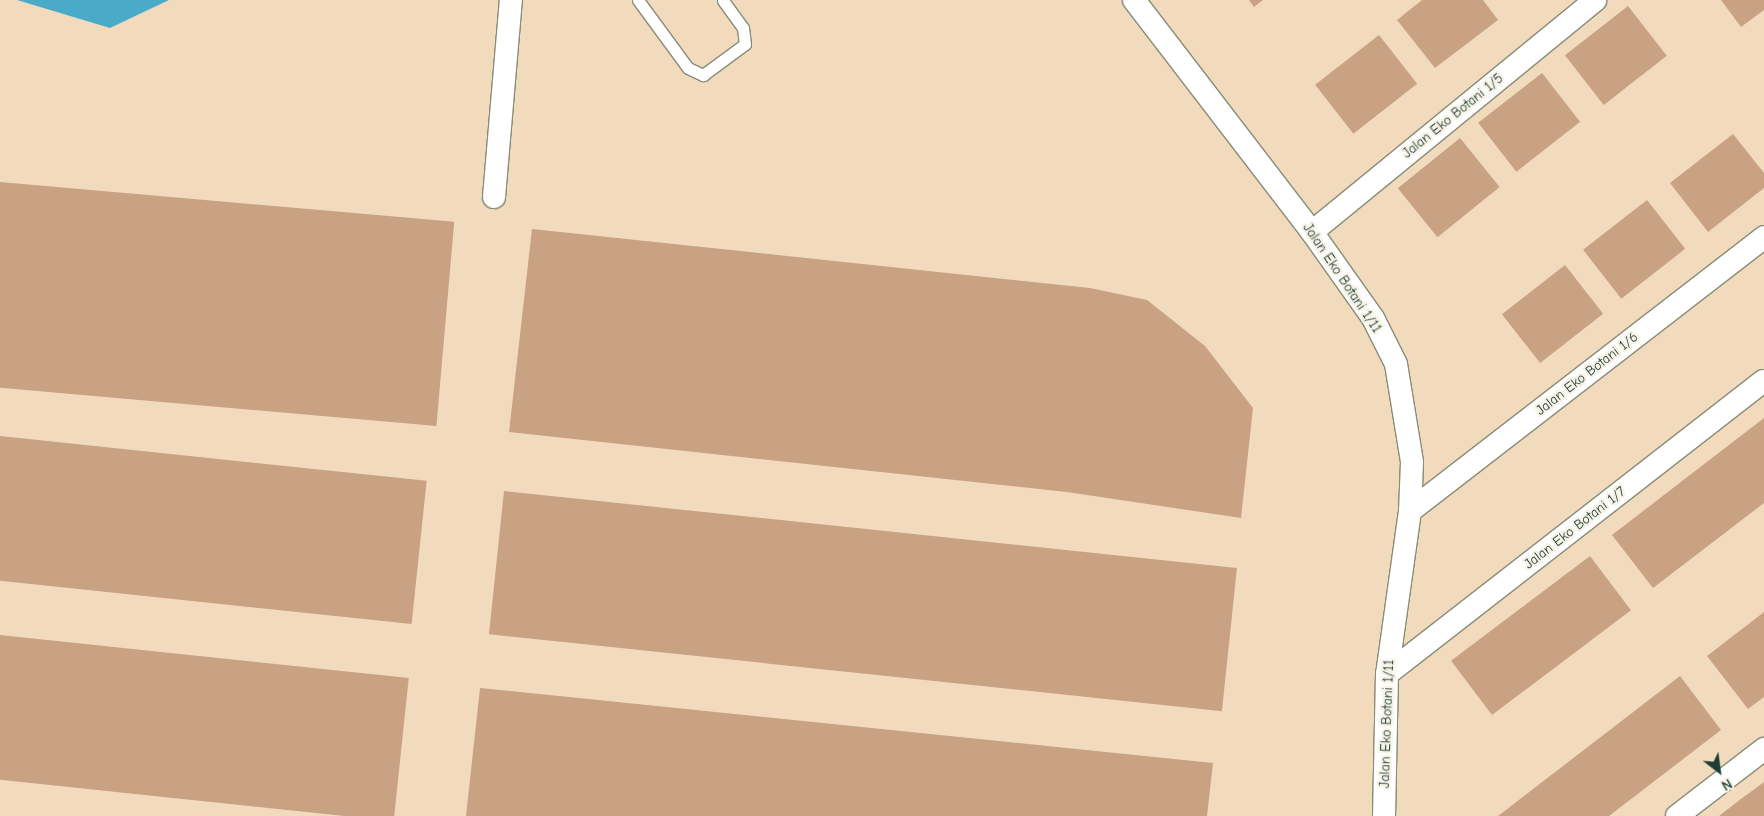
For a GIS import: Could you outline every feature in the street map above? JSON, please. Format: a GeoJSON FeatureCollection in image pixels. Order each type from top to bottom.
{"type":"FeatureCollection","features":[{"type":"Feature","properties":{"kind":"street"},"geometry":{"type":"LineString","coordinates":[[494,197],[511,0]]}},
{"type":"Feature","properties":{"kind":"street","name":"Jalan Eko Botani 1/5"},"geometry":{"type":"LineString","coordinates":[[1312,232],[1595,0]]}},
{"type":"Feature","properties":{"kind":"street","name":"Jalan Eko Botani 1/11"},"geometry":{"type":"LineString","coordinates":[[1136,1],[1312,232],[1373,318],[1396,364],[1412,462],[1410,511],[1387,674],[1384,816]]}},
{"type":"Feature","properties":{"kind":"street","name":"Jalan Eko Botani 1/6"},"geometry":{"type":"LineString","coordinates":[[1410,511],[1764,236]]}},
{"type":"Feature","properties":{"kind":"street","name":"Jalan Eko Botani 1/7"},"geometry":{"type":"LineString","coordinates":[[1387,674],[1764,381]]}},
{"type":"Feature","properties":{"kind":"street"},"geometry":{"type":"LineString","coordinates":[[1677,816],[1764,749]]}},
{"type":"Feature","properties":{"kind":"lane"},"geometry":{"type":"LineString","coordinates":[[638,0],[688,68],[703,75],[745,44],[743,28],[723,0]]}},
{"type":"Feature","properties":{"kind":"water"},"geometry":{"type":"Polygon","coordinates":[[[17,0],[169,0],[110,28],[17,0]]]}},
{"type":"Feature","properties":{"kind":"building"},"geometry":{"type":"Polygon","coordinates":[[[1249,0],[1263,0],[1254,7],[1249,0]]]}},
{"type":"Feature","properties":{"kind":"building"},"geometry":{"type":"Polygon","coordinates":[[[1422,0],[1483,0],[1498,20],[1435,68],[1397,20],[1422,0]]]}},
{"type":"Feature","properties":{"kind":"building"},"geometry":{"type":"Polygon","coordinates":[[[1721,0],[1764,0],[1764,10],[1741,27],[1721,0]]]}},
{"type":"Feature","properties":{"kind":"building"},"geometry":{"type":"Polygon","coordinates":[[[1628,6],[1667,56],[1604,105],[1565,55],[1628,6]]]}},
{"type":"Feature","properties":{"kind":"building"},"geometry":{"type":"Polygon","coordinates":[[[1379,35],[1417,84],[1353,134],[1315,85],[1379,35]]]}},
{"type":"Feature","properties":{"kind":"building"},"geometry":{"type":"Polygon","coordinates":[[[1542,73],[1580,122],[1516,172],[1478,123],[1542,73]]]}},
{"type":"Feature","properties":{"kind":"building"},"geometry":{"type":"Polygon","coordinates":[[[1733,134],[1764,173],[1764,188],[1708,232],[1670,183],[1733,134]]]}},
{"type":"Feature","properties":{"kind":"building"},"geometry":{"type":"Polygon","coordinates":[[[1460,138],[1500,187],[1437,237],[1398,188],[1460,138]]]}},
{"type":"Feature","properties":{"kind":"building"},"geometry":{"type":"Polygon","coordinates":[[[0,182],[454,222],[436,426],[0,388],[0,182]]]}},
{"type":"Feature","properties":{"kind":"building"},"geometry":{"type":"Polygon","coordinates":[[[1647,200],[1685,249],[1621,299],[1583,250],[1647,200]]]}},
{"type":"Feature","properties":{"kind":"building"},"geometry":{"type":"Polygon","coordinates":[[[532,229],[1090,288],[1147,300],[1205,346],[1253,408],[1241,518],[1067,492],[509,432],[532,229]]]}},
{"type":"Feature","properties":{"kind":"building"},"geometry":{"type":"Polygon","coordinates":[[[1565,265],[1603,314],[1540,363],[1502,314],[1565,265]]]}},
{"type":"Feature","properties":{"kind":"building"},"geometry":{"type":"Polygon","coordinates":[[[1764,418],[1764,503],[1653,588],[1612,535],[1764,418]]]}},
{"type":"Feature","properties":{"kind":"building"},"geometry":{"type":"Polygon","coordinates":[[[0,436],[427,481],[412,624],[0,581],[0,436]]]}},
{"type":"Feature","properties":{"kind":"building"},"geometry":{"type":"Polygon","coordinates":[[[504,491],[1237,568],[1222,711],[489,634],[504,491]]]}},
{"type":"Feature","properties":{"kind":"building"},"geometry":{"type":"Polygon","coordinates":[[[1590,556],[1631,610],[1492,715],[1451,661],[1590,556]]]}},
{"type":"Feature","properties":{"kind":"building"},"geometry":{"type":"Polygon","coordinates":[[[1764,612],[1764,697],[1748,709],[1707,656],[1764,612]]]}},
{"type":"Feature","properties":{"kind":"building"},"geometry":{"type":"Polygon","coordinates":[[[0,635],[409,678],[394,816],[344,816],[0,780],[0,635]]]}},
{"type":"Feature","properties":{"kind":"building"},"geometry":{"type":"Polygon","coordinates":[[[1680,676],[1721,730],[1609,816],[1498,816],[1680,676]]]}},
{"type":"Feature","properties":{"kind":"building"},"geometry":{"type":"Polygon","coordinates":[[[480,688],[1213,763],[1207,816],[466,816],[480,688]]]}},
{"type":"Feature","properties":{"kind":"building"},"geometry":{"type":"Polygon","coordinates":[[[1764,782],[1764,816],[1719,816],[1737,802],[1764,782]]]}}]}
